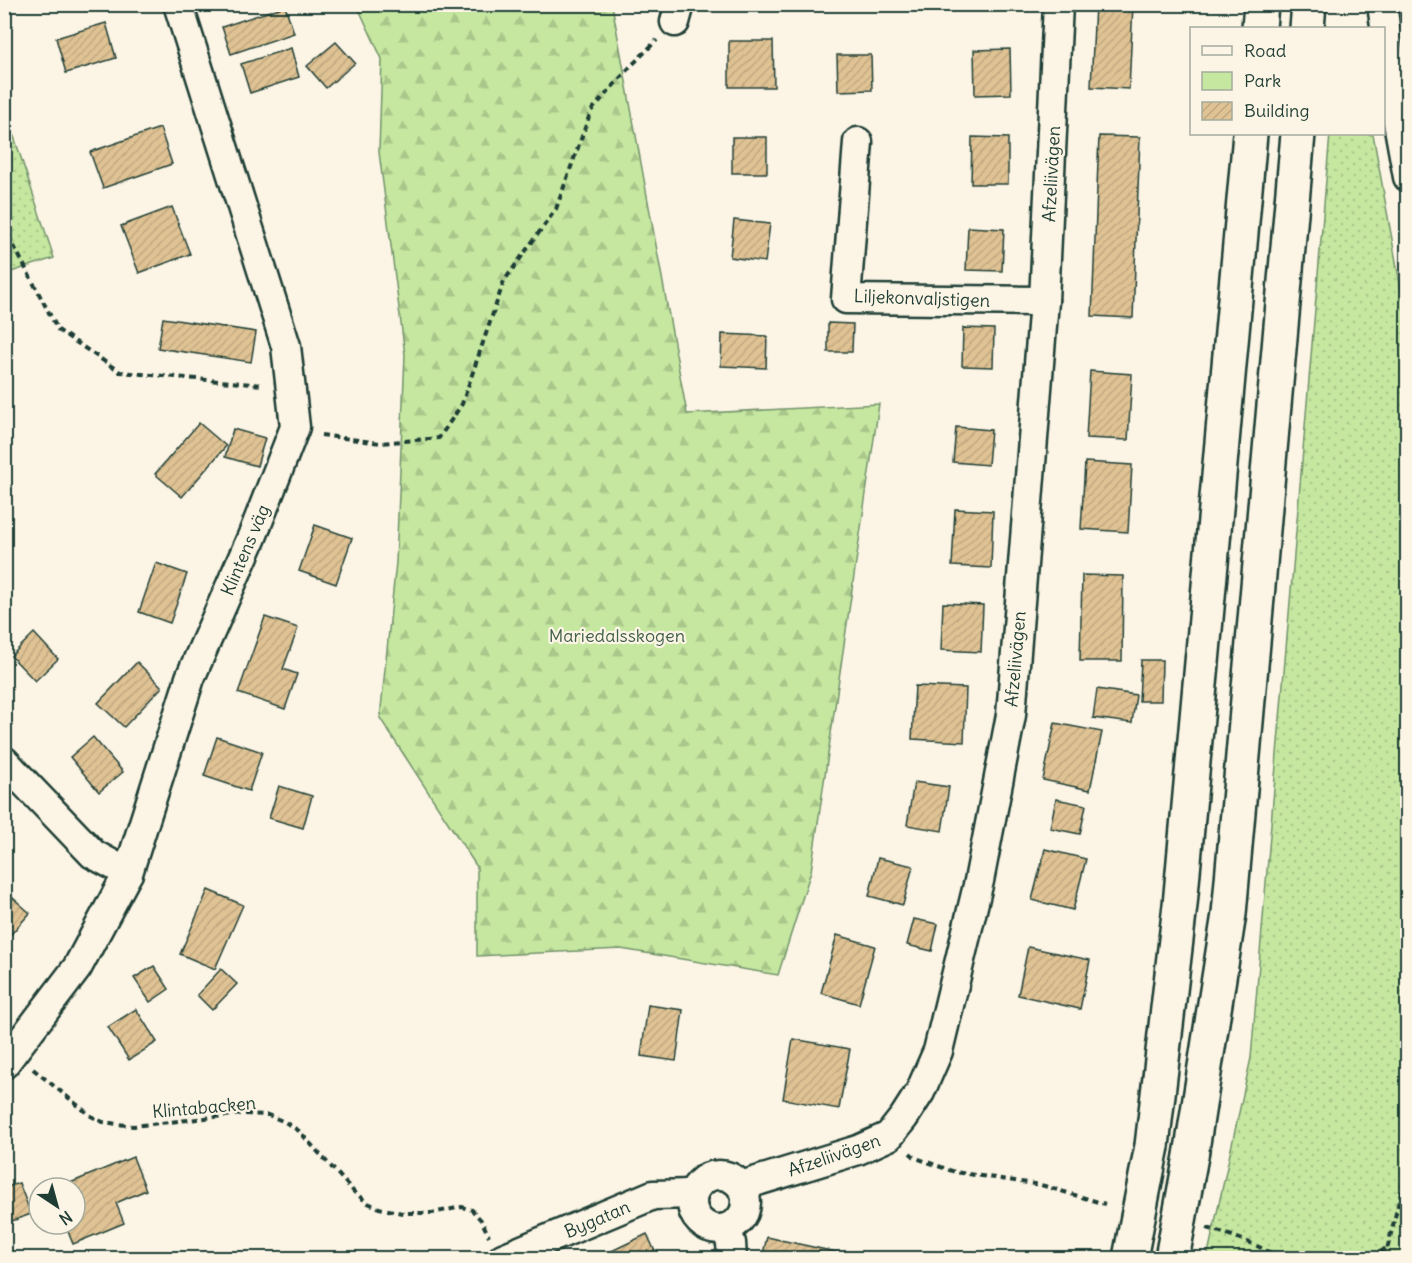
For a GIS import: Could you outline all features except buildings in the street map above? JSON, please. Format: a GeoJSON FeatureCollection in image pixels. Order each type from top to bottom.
{"type":"FeatureCollection","features":[{"type":"Feature","properties":{"kind":"highway"},"geometry":{"type":"LineString","coordinates":[[1259,27],[1261,4]]}},
{"type":"Feature","properties":{"kind":"highway"},"geometry":{"type":"LineString","coordinates":[[1307,27],[1309,4]]}},
{"type":"Feature","properties":{"kind":"highway"},"geometry":{"type":"LineString","coordinates":[[1130,1258],[1152,1146],[1180,905],[1250,135]]}},
{"type":"Feature","properties":{"kind":"highway"},"geometry":{"type":"LineString","coordinates":[[1172,1258],[1191,1156],[1229,914],[1298,135]]}},
{"type":"Feature","properties":{"kind":"street","name":"Klintens väg"},"geometry":{"type":"LineString","coordinates":[[9,1058],[77,969],[128,873],[190,678],[252,537],[295,427],[286,346],[178,4]]}},
{"type":"Feature","properties":{"kind":"street","name":"Afzeliivägen"},"geometry":{"type":"LineString","coordinates":[[741,1186],[858,1149],[890,1136],[920,1092],[938,1051],[979,881],[1011,715],[1044,301],[1058,4]]}},
{"type":"Feature","properties":{"kind":"street"},"geometry":{"type":"LineString","coordinates":[[1382,4],[1407,177]]}},
{"type":"Feature","properties":{"kind":"street","name":"Liljekonvaljstigen"},"geometry":{"type":"LineString","coordinates":[[858,142],[846,299],[1044,301]]}},
{"type":"Feature","properties":{"kind":"street"},"geometry":{"type":"LineString","coordinates":[[4,761],[93,854],[128,873]]}},
{"type":"Feature","properties":{"kind":"street"},"geometry":{"type":"LineString","coordinates":[[720,1175],[732,1178],[741,1186],[746,1202],[744,1214],[737,1223],[720,1230],[697,1219],[692,1207],[693,1194],[704,1180],[720,1175]]}},
{"type":"Feature","properties":{"kind":"street","name":"Bygatan"},"geometry":{"type":"LineString","coordinates":[[498,1250],[653,1195],[693,1194]]}},
{"type":"Feature","properties":{"kind":"street"},"geometry":{"type":"LineString","coordinates":[[726,1228],[731,1243],[732,1258]]}},
{"type":"Feature","properties":{"kind":"path"},"geometry":{"type":"LineString","coordinates":[[295,427],[326,437],[380,443],[439,438],[462,404],[504,281],[556,209],[591,111],[677,13]]}},
{"type":"Feature","properties":{"kind":"path"},"geometry":{"type":"LineString","coordinates":[[4,227],[58,330],[120,372],[291,388]]}},
{"type":"Feature","properties":{"kind":"path"},"geometry":{"type":"LineString","coordinates":[[1407,836],[1405,850],[1407,894]]}},
{"type":"Feature","properties":{"kind":"path","name":"Klintabacken"},"geometry":{"type":"LineString","coordinates":[[9,1058],[103,1122],[133,1126],[242,1114],[268,1115],[299,1131],[354,1192],[368,1203],[379,1208],[402,1212],[432,1213],[462,1207],[472,1210],[498,1250]]}},
{"type":"Feature","properties":{"kind":"path"},"geometry":{"type":"LineString","coordinates":[[890,1136],[916,1158],[955,1172],[1041,1185],[1105,1204]]}},
{"type":"Feature","properties":{"kind":"path"},"geometry":{"type":"LineString","coordinates":[[1385,1258],[1407,1164]]}},
{"type":"Feature","properties":{"kind":"path"},"geometry":{"type":"LineString","coordinates":[[1206,1227],[1225,1233],[1280,1258]]}},
{"type":"Feature","properties":{"kind":"path"},"geometry":{"type":"LineString","coordinates":[[1372,1258],[1387,1248]]}},
{"type":"Feature","properties":{"kind":"green space","name":"Mariedalsskogen"},"geometry":{"type":"Polygon","coordinates":[[[357,5],[612,5],[687,414],[879,404],[811,871],[778,975],[621,949],[477,956],[477,867],[380,718],[396,562],[405,355],[379,152],[382,59],[357,5]]]}},
{"type":"Feature","properties":{"kind":"green space"},"geometry":{"type":"Polygon","coordinates":[[[5,109],[54,258],[4,274],[5,109]]]}},
{"type":"Feature","properties":{"kind":"green space"},"geometry":{"type":"Polygon","coordinates":[[[1330,135],[1373,135],[1408,328],[1407,1258],[1207,1258],[1251,1058],[1330,135]]]}}]}
